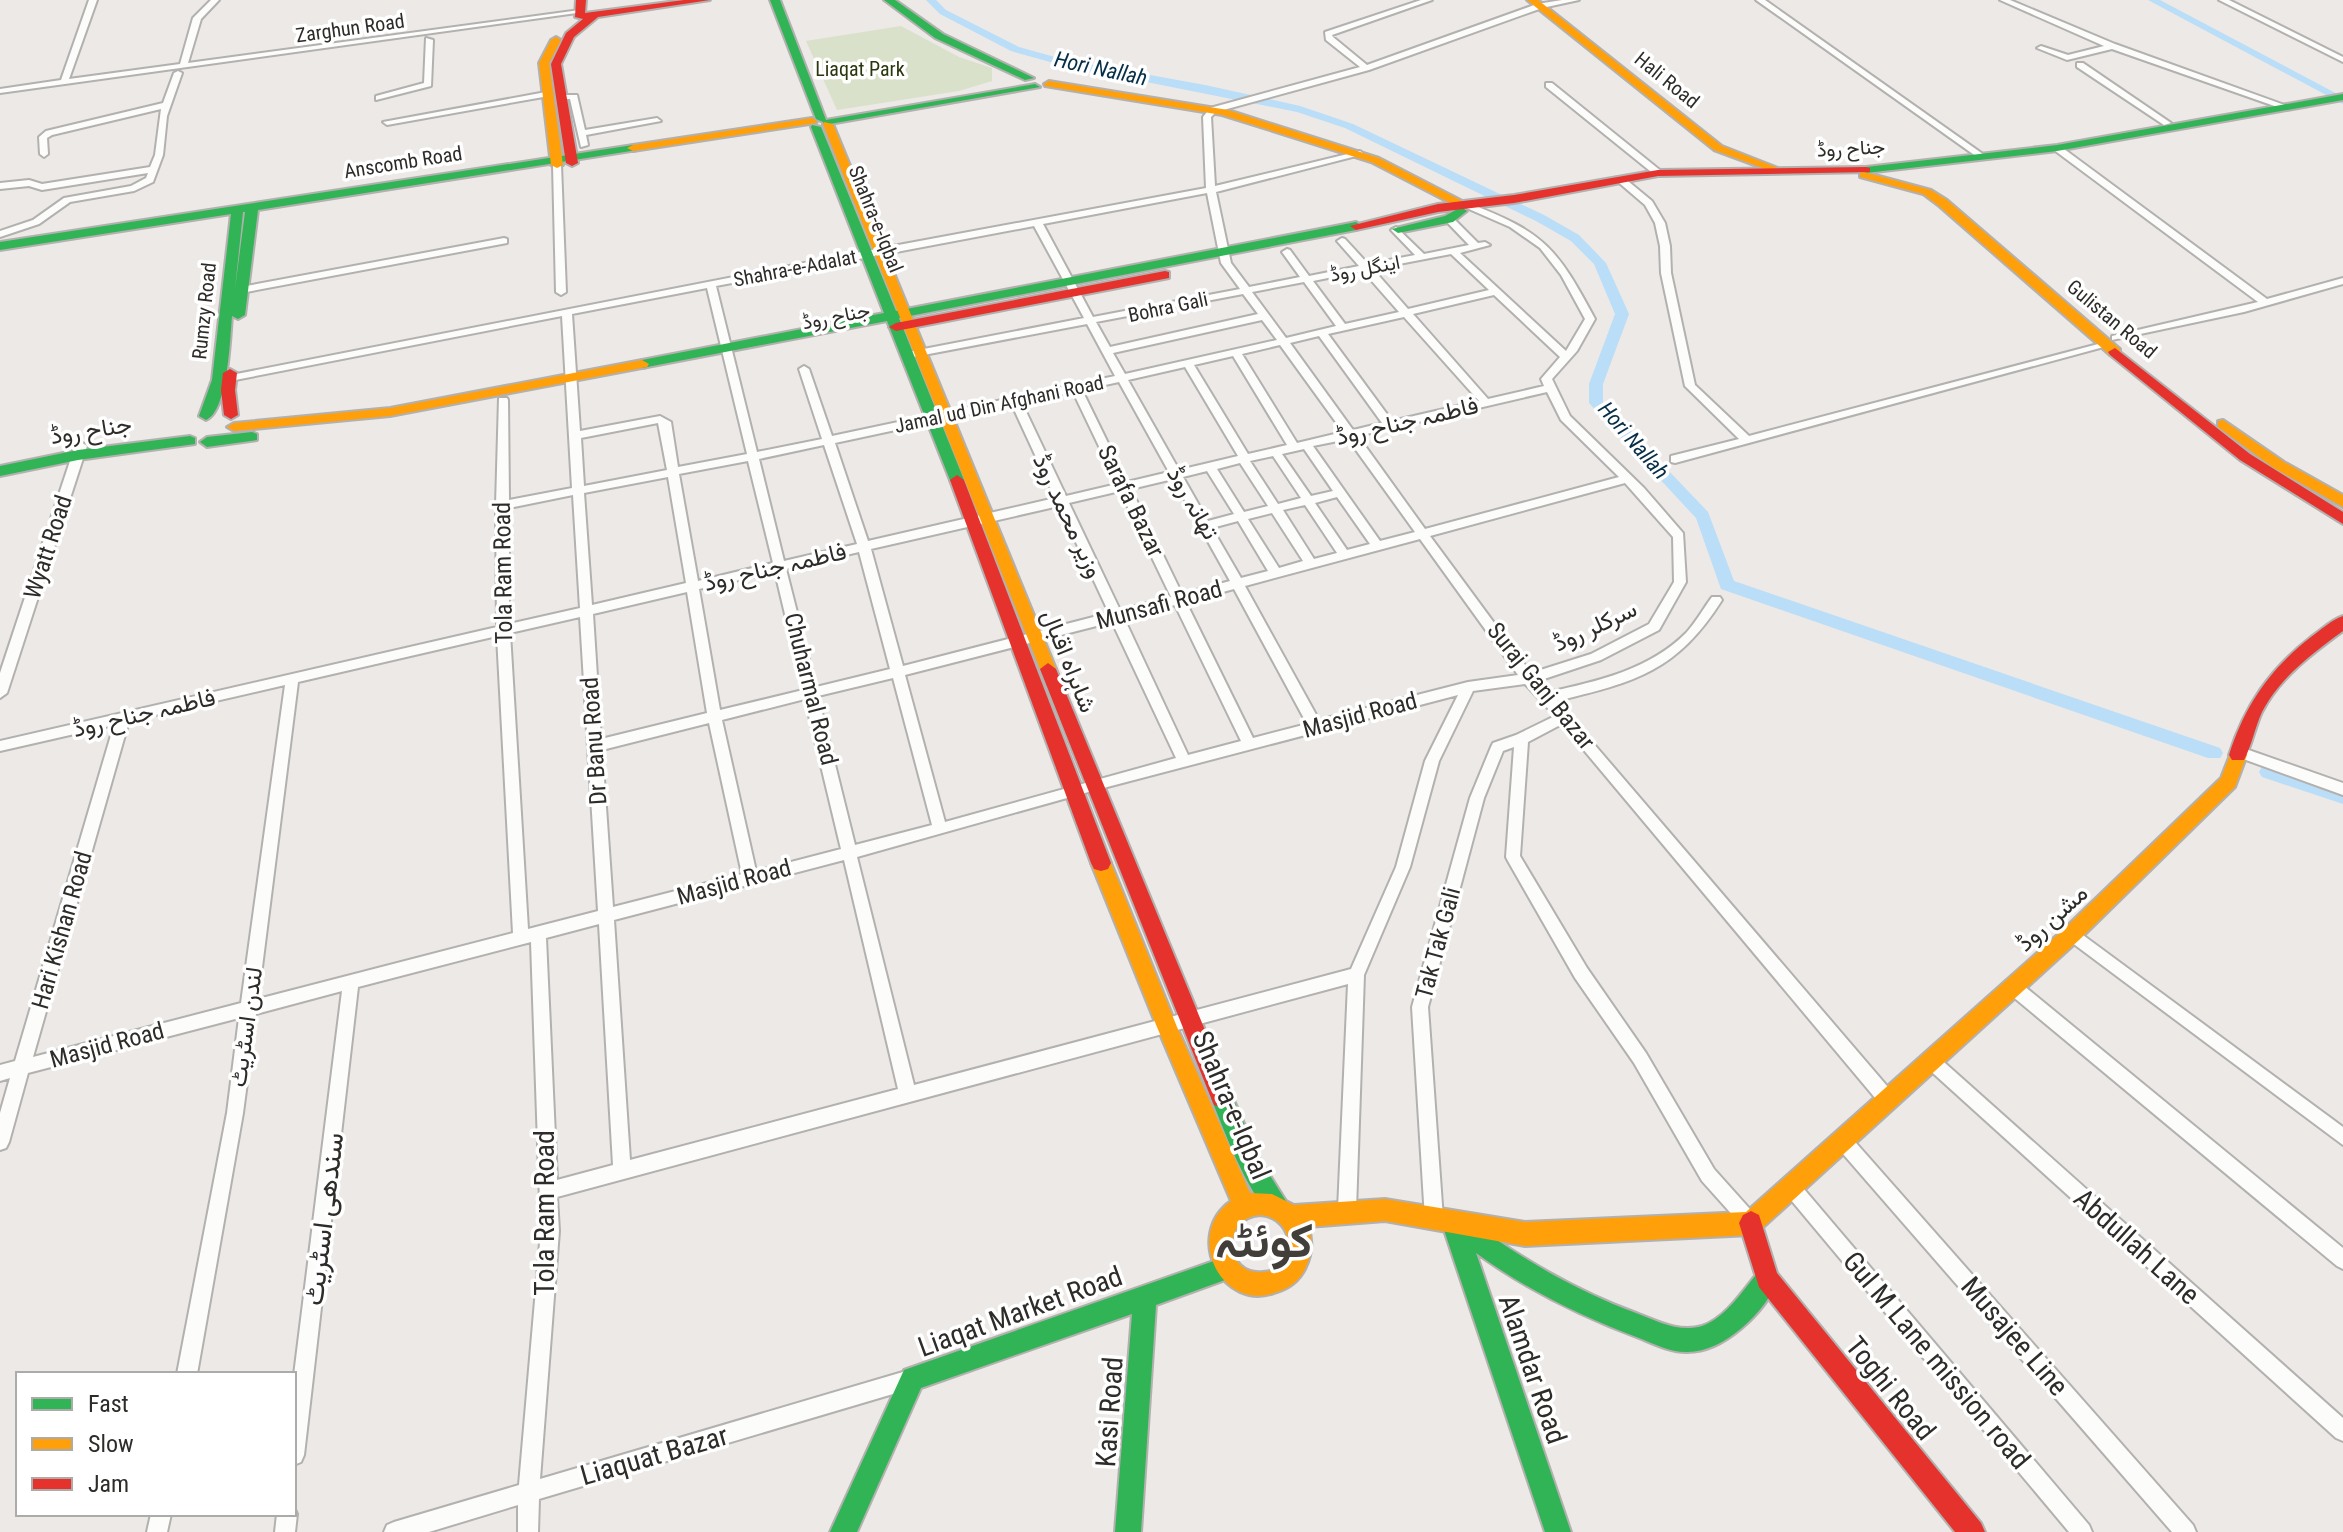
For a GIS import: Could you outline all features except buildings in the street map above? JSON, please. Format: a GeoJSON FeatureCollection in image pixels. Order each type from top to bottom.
{"type":"FeatureCollection","features":[{"type":"Feature","properties":{"kind":"street"},"geometry":{"type":"LineString","coordinates":[[64,83],[93,0]]}},
{"type":"Feature","properties":{"kind":"street"},"geometry":{"type":"LineString","coordinates":[[0,234],[36,222],[67,200],[145,185],[154,176],[166,105],[197,18],[215,0]]}},
{"type":"Feature","properties":{"kind":"street","name":"Zarghun Road"},"geometry":{"type":"LineString","coordinates":[[0,94],[588,9],[672,0]]}},
{"type":"Feature","properties":{"kind":"street","name":"Zarghun Road"},"geometry":{"type":"LineString","coordinates":[[0,94],[64,83],[429,40],[588,9],[705,0]]}},
{"type":"Feature","properties":{"kind":"street","name":"Shahra-e-Iqbal"},"geometry":{"type":"LineString","coordinates":[[775,0],[820,123],[901,319]]}},
{"type":"Feature","properties":{"kind":"street"},"geometry":{"type":"LineString","coordinates":[[889,0],[935,36],[1035,79],[1213,110],[1366,68],[1536,3],[1575,0]]}},
{"type":"Feature","properties":{"kind":"street"},"geometry":{"type":"LineString","coordinates":[[902,0],[939,27],[1035,79],[1074,78],[1213,110],[1360,154],[1509,221],[1542,241],[1566,273],[1590,319],[1566,357],[1546,379],[1551,388]]}},
{"type":"Feature","properties":{"kind":"street"},"geometry":{"type":"LineString","coordinates":[[1366,68],[1328,34],[1428,0]]}},
{"type":"Feature","properties":{"kind":"street"},"geometry":{"type":"LineString","coordinates":[[1760,0],[1978,153]]}},
{"type":"Feature","properties":{"kind":"street"},"geometry":{"type":"LineString","coordinates":[[2004,0],[2130,53],[2286,107]]}},
{"type":"Feature","properties":{"kind":"street"},"geometry":{"type":"LineString","coordinates":[[2223,0],[2343,60]]}},
{"type":"Feature","properties":{"kind":"street","name":"Hali Road"},"geometry":{"type":"LineString","coordinates":[[1536,3],[1718,148],[1786,173]]}},
{"type":"Feature","properties":{"kind":"street"},"geometry":{"type":"LineString","coordinates":[[561,292],[569,158],[544,63],[564,28],[588,9]]}},
{"type":"Feature","properties":{"kind":"street"},"geometry":{"type":"LineString","coordinates":[[379,98],[428,84],[429,40]]}},
{"type":"Feature","properties":{"kind":"street"},"geometry":{"type":"LineString","coordinates":[[2041,48],[2067,58],[2112,46]]}},
{"type":"Feature","properties":{"kind":"street"},"geometry":{"type":"LineString","coordinates":[[2130,53],[2080,65],[2167,123]]}},
{"type":"Feature","properties":{"kind":"street"},"geometry":{"type":"LineString","coordinates":[[1035,79],[1074,78]]}},
{"type":"Feature","properties":{"kind":"street","name":"Anscomb Road"},"geometry":{"type":"LineString","coordinates":[[0,253],[569,158],[820,123],[993,91],[1035,79]]}},
{"type":"Feature","properties":{"kind":"street"},"geometry":{"type":"LineString","coordinates":[[1549,85],[1658,173]]}},
{"type":"Feature","properties":{"kind":"street"},"geometry":{"type":"LineString","coordinates":[[387,122],[554,96],[574,97],[582,133],[569,158]]}},
{"type":"Feature","properties":{"kind":"street","name":"جناح روڈ"},"geometry":{"type":"LineString","coordinates":[[206,416],[233,421],[390,412],[571,382],[1225,257],[1438,208],[1514,199],[1658,173],[2057,148],[2342,97]]}},
{"type":"Feature","properties":{"kind":"street"},"geometry":{"type":"LineString","coordinates":[[44,154],[43,137],[49,133],[166,105]]}},
{"type":"Feature","properties":{"kind":"street"},"geometry":{"type":"LineString","coordinates":[[1213,110],[1207,117],[1211,190],[1225,257]]}},
{"type":"Feature","properties":{"kind":"street","name":"جناح روڈ"},"geometry":{"type":"LineString","coordinates":[[1701,169],[1786,173],[1899,168],[2167,123],[2237,116]]}},
{"type":"Feature","properties":{"kind":"street"},"geometry":{"type":"LineString","coordinates":[[582,133],[657,121]]}},
{"type":"Feature","properties":{"kind":"street"},"geometry":{"type":"LineString","coordinates":[[1701,169],[1718,148]]}},
{"type":"Feature","properties":{"kind":"street"},"geometry":{"type":"LineString","coordinates":[[2057,148],[2266,303]]}},
{"type":"Feature","properties":{"kind":"street","name":"Shahra-e-Adalat"},"geometry":{"type":"LineString","coordinates":[[230,378],[873,252],[1211,190],[1360,154]]}},
{"type":"Feature","properties":{"kind":"street","name":"Gulistan Road"},"geometry":{"type":"LineString","coordinates":[[1875,161],[1899,168],[1946,192],[2245,457],[2343,519]]}},
{"type":"Feature","properties":{"kind":"street"},"geometry":{"type":"LineString","coordinates":[[0,186],[29,183],[42,187],[155,169]]}},
{"type":"Feature","properties":{"kind":"street","name":"Gulistan Road"},"geometry":{"type":"LineString","coordinates":[[1846,171],[1927,192],[2111,341],[2233,432],[2279,465],[2343,502]]}},
{"type":"Feature","properties":{"kind":"street"},"geometry":{"type":"LineString","coordinates":[[1620,179],[1649,203],[1660,223],[1666,273],[1690,386],[1746,439]]}},
{"type":"Feature","properties":{"kind":"street","name":"جناح روڈ"},"geometry":{"type":"LineString","coordinates":[[1225,257],[1287,252],[1449,219],[1475,205]]}},
{"type":"Feature","properties":{"kind":"street","name":"Anscomb Road"},"geometry":{"type":"LineString","coordinates":[[0,246],[244,212]]}},
{"type":"Feature","properties":{"kind":"street","name":"Rumzy Road"},"geometry":{"type":"LineString","coordinates":[[233,421],[230,378],[241,290],[244,212]]}},
{"type":"Feature","properties":{"kind":"street","name":"Rumzy Road"},"geometry":{"type":"LineString","coordinates":[[206,416],[219,380],[244,212]]}},
{"type":"Feature","properties":{"kind":"street","name":"اینگل روڈ"},"geometry":{"type":"LineString","coordinates":[[1245,291],[1480,246],[1449,219]]}},
{"type":"Feature","properties":{"kind":"street","name":"تھانہ روڈ"},"geometry":{"type":"LineString","coordinates":[[1037,222],[1090,323],[1240,584],[1316,727]]}},
{"type":"Feature","properties":{"kind":"street"},"geometry":{"type":"LineString","coordinates":[[1396,230],[1422,257]]}},
{"type":"Feature","properties":{"kind":"street"},"geometry":{"type":"LineString","coordinates":[[241,290],[504,241]]}},
{"type":"Feature","properties":{"kind":"street"},"geometry":{"type":"LineString","coordinates":[[1342,241],[1486,403]]}},
{"type":"Feature","properties":{"kind":"street"},"geometry":{"type":"LineString","coordinates":[[1453,251],[1566,357]]}},
{"type":"Feature","properties":{"kind":"street"},"geometry":{"type":"LineString","coordinates":[[1287,252],[1342,328]]}},
{"type":"Feature","properties":{"kind":"street","name":"Suraj Ganj Bazar"},"geometry":{"type":"LineString","coordinates":[[1225,257],[1245,291],[1426,535],[1528,679],[1564,717],[1887,1099]]}},
{"type":"Feature","properties":{"kind":"street"},"geometry":{"type":"LineString","coordinates":[[1675,459],[2343,281]]}},
{"type":"Feature","properties":{"kind":"street","name":"Chuharmal Road"},"geometry":{"type":"LineString","coordinates":[[711,284],[908,1095]]}},
{"type":"Feature","properties":{"kind":"street","name":"Bohra Gali"},"geometry":{"type":"LineString","coordinates":[[914,354],[1090,323],[1245,291]]}},
{"type":"Feature","properties":{"kind":"street","name":"Jamal ud Din Afghani Road"},"geometry":{"type":"LineString","coordinates":[[502,505],[753,457],[1122,379],[1495,292]]}},
{"type":"Feature","properties":{"kind":"street","name":"Dr Banu Road"},"geometry":{"type":"LineString","coordinates":[[567,312],[622,1171]]}},
{"type":"Feature","properties":{"kind":"street"},"geometry":{"type":"LineString","coordinates":[[1106,351],[1264,316]]}},
{"type":"Feature","properties":{"kind":"street","name":"شاہراہ اقبال"},"geometry":{"type":"LineString","coordinates":[[901,319],[1026,640],[1092,785],[1251,1166],[1285,1213]]}},
{"type":"Feature","properties":{"kind":"street"},"geometry":{"type":"LineString","coordinates":[[1322,333],[1389,425]]}},
{"type":"Feature","properties":{"kind":"street"},"geometry":{"type":"LineString","coordinates":[[1236,353],[1300,446],[1378,547]]}},
{"type":"Feature","properties":{"kind":"street"},"geometry":{"type":"LineString","coordinates":[[1188,364],[1312,565]]}},
{"type":"Feature","properties":{"kind":"street"},"geometry":{"type":"LineString","coordinates":[[804,369],[864,547],[940,829]]}},
{"type":"Feature","properties":{"kind":"street","name":"جناح روڈ"},"geometry":{"type":"LineString","coordinates":[[0,462],[194,437],[351,426],[503,400],[571,382]]}},
{"type":"Feature","properties":{"kind":"street","name":"Sarafa Bazar"},"geometry":{"type":"LineString","coordinates":[[1076,388],[1249,744]]}},
{"type":"Feature","properties":{"kind":"street","name":"فاطمہ جناح روڈ"},"geometry":{"type":"LineString","coordinates":[[0,746],[1551,388]]}},
{"type":"Feature","properties":{"kind":"street","name":"سرکلر روڈ"},"geometry":{"type":"LineString","coordinates":[[1468,687],[1528,679],[1596,657],[1654,627],[1680,582],[1679,536],[1565,418],[1551,388]]}},
{"type":"Feature","properties":{"kind":"street","name":"Tola Ram Road"},"geometry":{"type":"LineString","coordinates":[[503,400],[503,630],[521,938]]}},
{"type":"Feature","properties":{"kind":"street","name":"وزیر محمد روڈ"},"geometry":{"type":"LineString","coordinates":[[1015,400],[1184,761]]}},
{"type":"Feature","properties":{"kind":"street"},"geometry":{"type":"LineString","coordinates":[[194,437],[206,416]]}},
{"type":"Feature","properties":{"kind":"street"},"geometry":{"type":"LineString","coordinates":[[575,436],[660,419],[665,422],[671,473],[714,717],[750,878]]}},
{"type":"Feature","properties":{"kind":"street"},"geometry":{"type":"LineString","coordinates":[[194,437],[226,435],[233,421]]}},
{"type":"Feature","properties":{"kind":"street","name":"جناح روڈ"},"geometry":{"type":"LineString","coordinates":[[0,471],[80,451]]}},
{"type":"Feature","properties":{"kind":"street","name":"Wyatt Road"},"geometry":{"type":"LineString","coordinates":[[0,693],[80,451]]}},
{"type":"Feature","properties":{"kind":"street"},"geometry":{"type":"LineString","coordinates":[[1275,451],[1345,556]]}},
{"type":"Feature","properties":{"kind":"street"},"geometry":{"type":"LineString","coordinates":[[1210,466],[1276,574]]}},
{"type":"Feature","properties":{"kind":"street","name":"Munsafi Road"},"geometry":{"type":"LineString","coordinates":[[595,746],[1026,640],[1627,479]]}},
{"type":"Feature","properties":{"kind":"street"},"geometry":{"type":"LineString","coordinates":[[1206,525],[1339,493]]}},
{"type":"Feature","properties":{"kind":"street"},"geometry":{"type":"LineString","coordinates":[[1546,698],[1613,682],[1647,668],[1687,639],[1716,600]]}},
{"type":"Feature","properties":{"kind":"street","name":"مشن روڈ"},"geometry":{"type":"LineString","coordinates":[[1751,1223],[2072,934],[2229,782],[2240,752],[2244,729],[2259,695],[2273,675],[2343,622]]}},
{"type":"Feature","properties":{"kind":"street","name":"شاہراہ اقبال"},"geometry":{"type":"LineString","coordinates":[[1026,640],[1072,790],[1167,1027]]}},
{"type":"Feature","properties":{"kind":"street","name":"لندن اسٹریٹ"},"geometry":{"type":"LineString","coordinates":[[187,1372],[235,1113],[292,679]]}},
{"type":"Feature","properties":{"kind":"street"},"geometry":{"type":"LineString","coordinates":[[1347,1210],[1356,975],[1403,867],[1432,761],[1468,687]]}},
{"type":"Feature","properties":{"kind":"street","name":"Masjid Road"},"geometry":{"type":"LineString","coordinates":[[0,1073],[940,829],[1072,790],[1468,687]]}},
{"type":"Feature","properties":{"kind":"street","name":"Tak Tak Gali"},"geometry":{"type":"LineString","coordinates":[[1434,1219],[1420,1007],[1477,798],[1498,747],[1564,717]]}},
{"type":"Feature","properties":{"kind":"street","name":"Hari Kishan Road"},"geometry":{"type":"LineString","coordinates":[[0,1142],[123,718]]}},
{"type":"Feature","properties":{"kind":"street"},"geometry":{"type":"LineString","coordinates":[[1454,1224],[1518,1272],[1649,1331],[1688,1341],[1709,1335],[1731,1323],[1767,1279],[1751,1223],[1708,1175],[1640,1058],[1581,973],[1513,857],[1521,739]]}},
{"type":"Feature","properties":{"kind":"street"},"geometry":{"type":"LineString","coordinates":[[2240,752],[2343,789]]}},
{"type":"Feature","properties":{"kind":"street","name":"Tola Ram Road"},"geometry":{"type":"LineString","coordinates":[[528,1532],[550,1231],[538,933]]}},
{"type":"Feature","properties":{"kind":"street"},"geometry":{"type":"LineString","coordinates":[[2072,934],[2343,1137]]}},
{"type":"Feature","properties":{"kind":"street"},"geometry":{"type":"LineString","coordinates":[[547,1191],[1356,975]]}},
{"type":"Feature","properties":{"kind":"street","name":"سندھی اسٹریٹ"},"geometry":{"type":"LineString","coordinates":[[296,1438],[351,982]]}},
{"type":"Feature","properties":{"kind":"street"},"geometry":{"type":"LineString","coordinates":[[2012,986],[2343,1260]]}},
{"type":"Feature","properties":{"kind":"street","name":"Shahra-e-Iqbal"},"geometry":{"type":"LineString","coordinates":[[1167,1027],[1244,1205]]}},
{"type":"Feature","properties":{"kind":"street","name":"Abdullah Lane"},"geometry":{"type":"LineString","coordinates":[[1930,1060],[2343,1431]]}},
{"type":"Feature","properties":{"kind":"street","name":"Musajee Line"},"geometry":{"type":"LineString","coordinates":[[1843,1141],[2186,1532]]}},
{"type":"Feature","properties":{"kind":"street","name":"Gul M Lane mission road"},"geometry":{"type":"LineString","coordinates":[[1792,1188],[2082,1532]]}},
{"type":"Feature","properties":{"kind":"street"},"geometry":{"type":"LineString","coordinates":[[1268,1204],[1285,1213],[1297,1228],[1300,1254],[1287,1276],[1276,1283],[1250,1283],[1228,1268],[1222,1257],[1221,1232],[1234,1212],[1244,1205],[1268,1204]]}},
{"type":"Feature","properties":{"kind":"street"},"geometry":{"type":"LineString","coordinates":[[1285,1213],[1401,1211],[1454,1224],[1522,1234],[1612,1231],[1698,1221],[1751,1223]]}},
{"type":"Feature","properties":{"kind":"street","name":"Alamdar Road"},"geometry":{"type":"LineString","coordinates":[[1454,1224],[1558,1532]]}},
{"type":"Feature","properties":{"kind":"street","name":"Liaqat Market Road"},"geometry":{"type":"LineString","coordinates":[[913,1379],[1228,1268]]}},
{"type":"Feature","properties":{"kind":"street","name":"Toghi Road"},"geometry":{"type":"LineString","coordinates":[[1767,1279],[1972,1532]]}},
{"type":"Feature","properties":{"kind":"street","name":"Kasi Road"},"geometry":{"type":"LineString","coordinates":[[1128,1532],[1145,1296]]}},
{"type":"Feature","properties":{"kind":"street"},"geometry":{"type":"LineString","coordinates":[[843,1532],[913,1379]]}},
{"type":"Feature","properties":{"kind":"street","name":"Liaquat Bazar"},"geometry":{"type":"LineString","coordinates":[[394,1532],[913,1379]]}},
{"type":"Feature","properties":{"kind":"green space","name":"Liaqat Park"},"geometry":{"type":"Polygon","coordinates":[[[901,26],[959,57],[992,68],[992,81],[959,91],[837,110],[806,41],[901,26]]]}},
{"type":"Feature","properties":{"kind":"waterway","name":"Hori Nallah"},"geometry":{"type":"LineString","coordinates":[[931,0],[943,12],[1015,49],[1061,62],[1300,109],[1349,126],[1575,238],[1600,263],[1622,314],[1596,384],[1596,403],[1703,516],[1727,585],[2214,753]]}},
{"type":"Feature","properties":{"kind":"waterway"},"geometry":{"type":"LineString","coordinates":[[2153,0],[2343,101]]}},
{"type":"Feature","properties":{"kind":"waterway"},"geometry":{"type":"LineString","coordinates":[[2268,772],[2343,797]]}},
{"type":"Feature","properties":{"kind":"traffic: fast"},"geometry":{"type":"LineString","coordinates":[[775,0],[821,119]]}},
{"type":"Feature","properties":{"kind":"traffic: fast"},"geometry":{"type":"LineString","coordinates":[[889,0],[939,36],[1029,78]]}},
{"type":"Feature","properties":{"kind":"traffic: fast"},"geometry":{"type":"LineString","coordinates":[[828,123],[1035,87]]}},
{"type":"Feature","properties":{"kind":"traffic: fast"},"geometry":{"type":"LineString","coordinates":[[1866,170],[2057,148],[2343,97]]}},
{"type":"Feature","properties":{"kind":"traffic: fast"},"geometry":{"type":"LineString","coordinates":[[816,127],[957,480]]}},
{"type":"Feature","properties":{"kind":"traffic: fast"},"geometry":{"type":"LineString","coordinates":[[0,246],[633,148]]}},
{"type":"Feature","properties":{"kind":"traffic: fast"},"geometry":{"type":"LineString","coordinates":[[238,315],[252,207]]}},
{"type":"Feature","properties":{"kind":"traffic: fast"},"geometry":{"type":"LineString","coordinates":[[206,416],[219,380],[237,210]]}},
{"type":"Feature","properties":{"kind":"traffic: fast"},"geometry":{"type":"LineString","coordinates":[[1398,229],[1449,219],[1461,211]]}},
{"type":"Feature","properties":{"kind":"traffic: fast"},"geometry":{"type":"LineString","coordinates":[[642,364],[1356,226]]}},
{"type":"Feature","properties":{"kind":"traffic: fast"},"geometry":{"type":"LineString","coordinates":[[207,442],[252,437]]}},
{"type":"Feature","properties":{"kind":"traffic: fast"},"geometry":{"type":"LineString","coordinates":[[0,471],[78,455],[190,441]]}},
{"type":"Feature","properties":{"kind":"traffic: fast"},"geometry":{"type":"LineString","coordinates":[[1222,1098],[1251,1166],[1280,1209]]}},
{"type":"Feature","properties":{"kind":"traffic: fast"},"geometry":{"type":"LineString","coordinates":[[1454,1224],[1558,1532]]}},
{"type":"Feature","properties":{"kind":"traffic: fast"},"geometry":{"type":"LineString","coordinates":[[1457,1225],[1521,1270],[1566,1295],[1614,1317],[1679,1340],[1692,1340],[1715,1332],[1744,1308],[1767,1279]]}},
{"type":"Feature","properties":{"kind":"traffic: fast"},"geometry":{"type":"LineString","coordinates":[[843,1532],[913,1379],[1228,1268]]}},
{"type":"Feature","properties":{"kind":"traffic: fast"},"geometry":{"type":"LineString","coordinates":[[1128,1532],[1145,1296]]}},
{"type":"Feature","properties":{"kind":"traffic: slow"},"geometry":{"type":"LineString","coordinates":[[1532,0],[1718,148],[1772,168]]}},
{"type":"Feature","properties":{"kind":"traffic: slow"},"geometry":{"type":"LineString","coordinates":[[556,40],[544,63],[557,165]]}},
{"type":"Feature","properties":{"kind":"traffic: slow"},"geometry":{"type":"LineString","coordinates":[[1049,84],[1224,112],[1375,160],[1464,205]]}},
{"type":"Feature","properties":{"kind":"traffic: slow"},"geometry":{"type":"LineString","coordinates":[[633,148],[812,121]]}},
{"type":"Feature","properties":{"kind":"traffic: slow"},"geometry":{"type":"LineString","coordinates":[[828,124],[1048,669]]}},
{"type":"Feature","properties":{"kind":"traffic: slow"},"geometry":{"type":"LineString","coordinates":[[1864,175],[1927,192],[1943,203],[2115,352]]}},
{"type":"Feature","properties":{"kind":"traffic: slow"},"geometry":{"type":"LineString","coordinates":[[234,427],[390,412],[642,364]]}},
{"type":"Feature","properties":{"kind":"traffic: slow"},"geometry":{"type":"LineString","coordinates":[[2223,424],[2279,465],[2343,502]]}},
{"type":"Feature","properties":{"kind":"traffic: slow"},"geometry":{"type":"LineString","coordinates":[[1751,1223],[2072,934],[2229,782],[2238,755]]}},
{"type":"Feature","properties":{"kind":"traffic: slow"},"geometry":{"type":"LineString","coordinates":[[1101,863],[1244,1205]]}},
{"type":"Feature","properties":{"kind":"traffic: slow"},"geometry":{"type":"LineString","coordinates":[[1252,1204],[1268,1204],[1289,1215],[1300,1236],[1300,1244],[1300,1252],[1289,1273],[1268,1284],[1252,1284],[1238,1278],[1226,1266],[1220,1252],[1220,1236],[1226,1222],[1238,1210],[1252,1204]]}},
{"type":"Feature","properties":{"kind":"traffic: slow"},"geometry":{"type":"LineString","coordinates":[[1290,1217],[1385,1210],[1525,1234],[1751,1223]]}},
{"type":"Feature","properties":{"kind":"traffic: jam"},"geometry":{"type":"LineString","coordinates":[[581,0],[580,17],[705,0]]}},
{"type":"Feature","properties":{"kind":"traffic: jam"},"geometry":{"type":"LineString","coordinates":[[572,163],[556,64],[570,35],[595,15]]}},
{"type":"Feature","properties":{"kind":"traffic: jam"},"geometry":{"type":"LineString","coordinates":[[1356,226],[1438,208],[1514,199],[1658,173],[1866,170]]}},
{"type":"Feature","properties":{"kind":"traffic: jam"},"geometry":{"type":"LineString","coordinates":[[896,327],[1165,275]]}},
{"type":"Feature","properties":{"kind":"traffic: jam"},"geometry":{"type":"LineString","coordinates":[[2115,352],[2245,457],[2343,519]]}},
{"type":"Feature","properties":{"kind":"traffic: jam"},"geometry":{"type":"LineString","coordinates":[[230,373],[228,390],[231,415]]}},
{"type":"Feature","properties":{"kind":"traffic: jam"},"geometry":{"type":"LineString","coordinates":[[957,480],[1101,863]]}},
{"type":"Feature","properties":{"kind":"traffic: jam"},"geometry":{"type":"LineString","coordinates":[[2238,755],[2245,731],[2264,694],[2306,650],[2343,622]]}},
{"type":"Feature","properties":{"kind":"traffic: jam"},"geometry":{"type":"LineString","coordinates":[[1048,669],[1222,1098]]}},
{"type":"Feature","properties":{"kind":"traffic: jam"},"geometry":{"type":"LineString","coordinates":[[1751,1223],[1767,1279],[1972,1532]]}},
{"type":"Feature","properties":{"kind":"district","name":"کوئٹہ"},"geometry":{"type":"Point","coordinates":[1264,1240]}}]}
